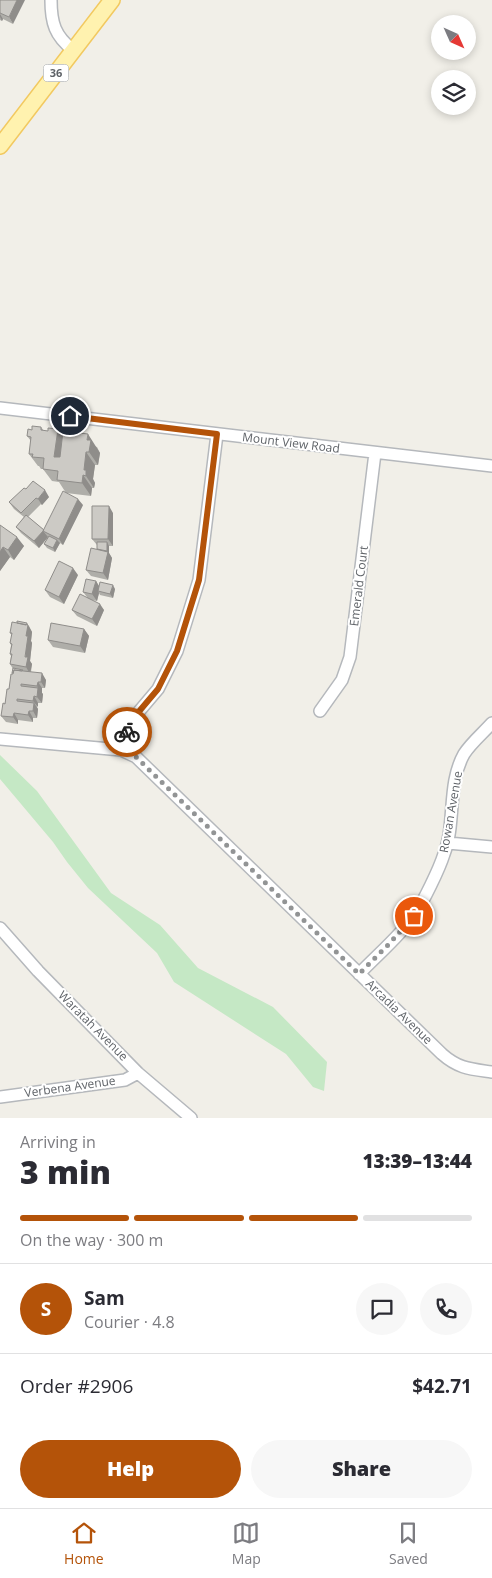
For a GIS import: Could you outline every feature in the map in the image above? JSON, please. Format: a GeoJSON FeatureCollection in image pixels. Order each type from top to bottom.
{"type":"FeatureCollection","features":[{"type":"Feature","properties":{"kind":"main road","name":"36"},"geometry":{"type":"LineString","coordinates":[[0,146],[112,0]]}},
{"type":"Feature","properties":{"kind":"street"},"geometry":{"type":"LineString","coordinates":[[51,0],[51,15],[56,31],[63,42],[73,50]]}},
{"type":"Feature","properties":{"kind":"street","name":"Mount View Road"},"geometry":{"type":"LineString","coordinates":[[0,408],[492,466]]}},
{"type":"Feature","properties":{"kind":"street"},"geometry":{"type":"LineString","coordinates":[[121,750],[128,729],[136,715],[158,689],[177,651],[183,633],[199,580],[217,434]]}},
{"type":"Feature","properties":{"kind":"street","name":"Emerald Court"},"geometry":{"type":"LineString","coordinates":[[320,711],[342,680],[350,657],[375,453]]}},
{"type":"Feature","properties":{"kind":"street","name":"Rowan Avenue"},"geometry":{"type":"LineString","coordinates":[[359,974],[414,916],[444,856],[448,843],[459,764],[470,746],[492,723]]}},
{"type":"Feature","properties":{"kind":"street","name":"Arcadia Avenue"},"geometry":{"type":"LineString","coordinates":[[0,739],[121,750],[136,757],[452,1063],[465,1069],[492,1072]]}},
{"type":"Feature","properties":{"kind":"street"},"geometry":{"type":"LineString","coordinates":[[448,843],[492,847]]}},
{"type":"Feature","properties":{"kind":"street","name":"Waratah Avenue"},"geometry":{"type":"LineString","coordinates":[[0,928],[38,971],[138,1073],[191,1118]]}},
{"type":"Feature","properties":{"kind":"street","name":"Verbena Avenue"},"geometry":{"type":"LineString","coordinates":[[0,1097],[125,1080],[138,1073]]}},
{"type":"Feature","properties":{"kind":"green space"},"geometry":{"type":"Polygon","coordinates":[[[0,755],[37,791],[111,893],[160,925],[198,968],[273,1007],[327,1062],[324,1091],[313,1087],[286,1054],[174,982],[157,953],[88,888],[53,842],[0,779],[0,755]]]}},
{"type":"Feature","properties":{"kind":"building"},"geometry":{"type":"Polygon","coordinates":[[[0,0],[17,0],[9,17],[0,13],[0,0]]]}},
{"type":"Feature","properties":{"kind":"building"},"geometry":{"type":"Polygon","coordinates":[[[32,426],[41,427],[41,430],[48,431],[48,428],[58,429],[54,457],[60,457],[63,431],[88,434],[87,440],[91,440],[89,452],[86,452],[84,470],[86,470],[86,476],[83,475],[82,483],[57,480],[58,471],[43,469],[44,458],[32,457],[33,454],[29,454],[31,437],[27,436],[28,429],[32,430],[32,426]]]}},
{"type":"Feature","properties":{"kind":"building"},"geometry":{"type":"Polygon","coordinates":[[[33,481],[45,490],[38,499],[36,498],[21,513],[9,502],[33,481]]]}},
{"type":"Feature","properties":{"kind":"building"},"geometry":{"type":"Polygon","coordinates":[[[63,491],[78,499],[59,539],[43,531],[63,491]]]}},
{"type":"Feature","properties":{"kind":"building"},"geometry":{"type":"Polygon","coordinates":[[[92,506],[109,506],[108,539],[92,539],[92,506]]]}},
{"type":"Feature","properties":{"kind":"building"},"geometry":{"type":"Polygon","coordinates":[[[26,515],[44,530],[34,541],[16,527],[26,515]]]}},
{"type":"Feature","properties":{"kind":"building"},"geometry":{"type":"Polygon","coordinates":[[[0,525],[17,537],[8,550],[3,547],[0,552],[0,525]]]}},
{"type":"Feature","properties":{"kind":"building"},"geometry":{"type":"Polygon","coordinates":[[[49,536],[57,540],[53,548],[44,544],[49,536]]]}},
{"type":"Feature","properties":{"kind":"building"},"geometry":{"type":"Polygon","coordinates":[[[97,542],[107,542],[107,551],[97,549],[97,542]]]}},
{"type":"Feature","properties":{"kind":"building"},"geometry":{"type":"Polygon","coordinates":[[[91,548],[108,552],[103,573],[86,570],[91,548]]]}},
{"type":"Feature","properties":{"kind":"building"},"geometry":{"type":"Polygon","coordinates":[[[59,561],[73,568],[59,597],[45,590],[59,561]]]}},
{"type":"Feature","properties":{"kind":"building"},"geometry":{"type":"Polygon","coordinates":[[[86,579],[96,581],[92,594],[83,592],[86,579]]]}},
{"type":"Feature","properties":{"kind":"building"},"geometry":{"type":"Polygon","coordinates":[[[100,582],[113,585],[110,594],[98,591],[100,582]]]}},
{"type":"Feature","properties":{"kind":"building"},"geometry":{"type":"Polygon","coordinates":[[[80,594],[100,604],[92,619],[72,610],[80,594]]]}},
{"type":"Feature","properties":{"kind":"building"},"geometry":{"type":"Polygon","coordinates":[[[17,621],[27,623],[26,625],[17,623],[17,621]]]}},
{"type":"Feature","properties":{"kind":"building"},"geometry":{"type":"Polygon","coordinates":[[[12,622],[28,625],[25,657],[28,657],[26,667],[10,664],[12,654],[10,654],[12,644],[10,643],[12,633],[10,633],[12,622]]]}},
{"type":"Feature","properties":{"kind":"building"},"geometry":{"type":"Polygon","coordinates":[[[51,623],[84,629],[80,646],[48,640],[51,623]]]}},
{"type":"Feature","properties":{"kind":"building"},"geometry":{"type":"Polygon","coordinates":[[[13,668],[23,670],[14,670],[12,673],[13,668]]]}},
{"type":"Feature","properties":{"kind":"building"},"geometry":{"type":"Polygon","coordinates":[[[14,670],[42,673],[41,682],[38,682],[37,686],[21,684],[21,686],[38,688],[37,697],[34,696],[33,701],[17,699],[17,701],[34,703],[33,711],[29,711],[28,715],[14,713],[13,717],[1,716],[7,689],[9,689],[11,674],[13,674],[14,670]]]}},
{"type":"Feature","properties":{"kind":"way so far"},"geometry":{"type":"LineString","coordinates":[[127,732],[121,750],[136,757],[359,974],[414,916]]}},
{"type":"Feature","properties":{"kind":"route"},"geometry":{"type":"LineString","coordinates":[[70,416],[217,434],[199,580],[177,651],[158,689],[136,715],[127,732]]}}]}
